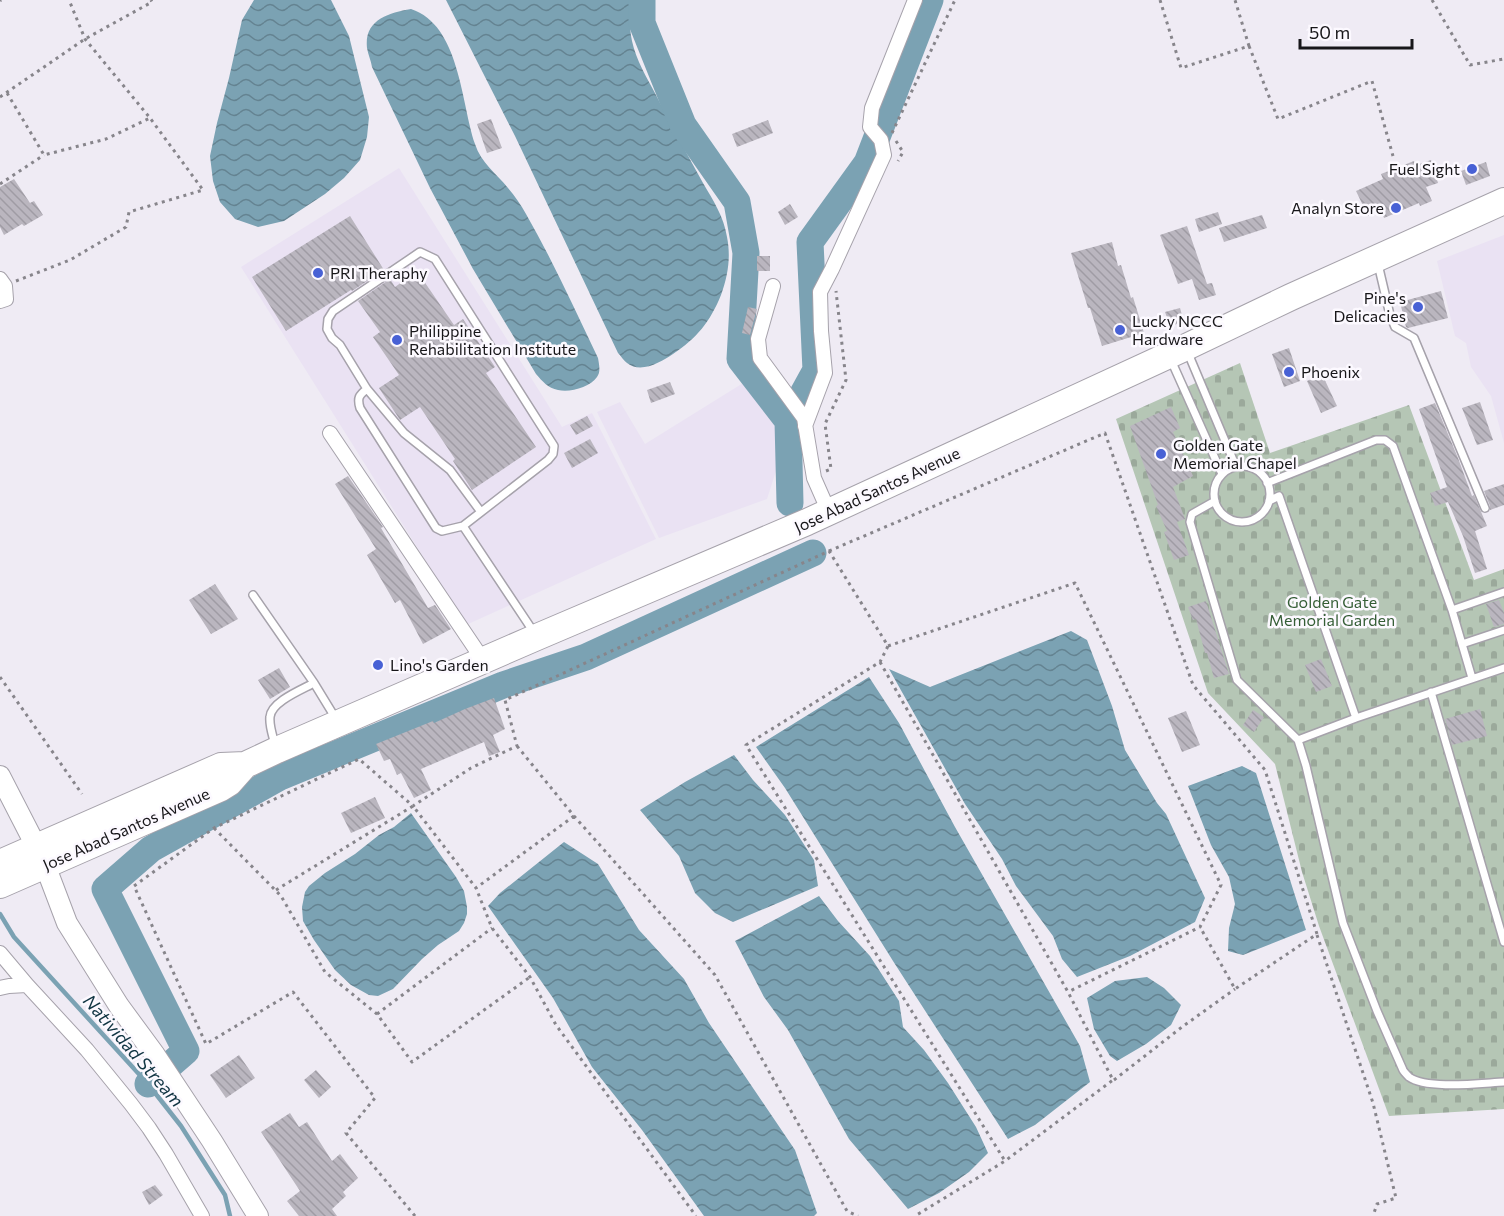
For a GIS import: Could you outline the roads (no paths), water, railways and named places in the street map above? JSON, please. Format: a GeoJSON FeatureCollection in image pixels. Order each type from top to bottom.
{"type":"FeatureCollection","features":[{"type":"Feature","properties":{"kind":"highway","name":"Jose Abad Santos Avenue"},"geometry":{"type":"LineString","coordinates":[[0,885],[24,861],[221,766],[245,765],[828,512],[1291,297],[1504,201]]}},
{"type":"Feature","properties":{"kind":"street"},"geometry":{"type":"LineString","coordinates":[[805,422],[825,373],[820,292],[884,155],[881,140],[870,127],[872,108],[915,0]]}},
{"type":"Feature","properties":{"kind":"street"},"geometry":{"type":"LineString","coordinates":[[0,301],[6,299],[2,283]]}},
{"type":"Feature","properties":{"kind":"street"},"geometry":{"type":"LineString","coordinates":[[773,286],[758,339],[758,350],[760,357],[805,422],[814,478],[828,512]]}},
{"type":"Feature","properties":{"kind":"street"},"geometry":{"type":"LineString","coordinates":[[330,433],[483,660]]}},
{"type":"Feature","properties":{"kind":"street"},"geometry":{"type":"LineString","coordinates":[[0,776],[24,861],[67,923],[119,1006],[155,1055],[212,1141],[258,1216]]}},
{"type":"Feature","properties":{"kind":"street"},"geometry":{"type":"LineString","coordinates":[[0,953],[87,1050],[131,1104],[166,1154],[202,1216]]}},
{"type":"Feature","properties":{"kind":"street"},"geometry":{"type":"LineString","coordinates":[[0,988],[27,985]]}},
{"type":"Feature","properties":{"kind":"lane"},"geometry":{"type":"LineString","coordinates":[[367,388],[357,400],[360,408],[436,528],[442,531],[463,526],[482,512],[548,460],[553,454],[554,446],[435,259],[426,254],[420,252],[333,311],[328,319],[327,329],[367,388],[404,433],[450,470],[482,512]]}},
{"type":"Feature","properties":{"kind":"lane"},"geometry":{"type":"LineString","coordinates":[[1377,258],[1390,315],[1395,327],[1414,338],[1485,508]]}},
{"type":"Feature","properties":{"kind":"lane"},"geometry":{"type":"LineString","coordinates":[[1177,351],[1236,466]]}},
{"type":"Feature","properties":{"kind":"lane"},"geometry":{"type":"LineString","coordinates":[[1177,351],[1222,474]]}},
{"type":"Feature","properties":{"kind":"lane"},"geometry":{"type":"LineString","coordinates":[[1267,483],[1376,440],[1385,440],[1394,446],[1452,610],[1472,678]]}},
{"type":"Feature","properties":{"kind":"lane"},"geometry":{"type":"LineString","coordinates":[[1236,466],[1251,467],[1258,471],[1267,483],[1270,492],[1264,511],[1257,518],[1247,521],[1227,518],[1219,510],[1215,501],[1215,486],[1222,474],[1236,466]]}},
{"type":"Feature","properties":{"kind":"lane"},"geometry":{"type":"LineString","coordinates":[[1269,501],[1279,496],[1356,718]]}},
{"type":"Feature","properties":{"kind":"lane"},"geometry":{"type":"LineString","coordinates":[[1215,501],[1192,514],[1190,522],[1237,680],[1298,740],[1343,923],[1403,1070],[1408,1077],[1421,1082],[1442,1084],[1504,1082]]}},
{"type":"Feature","properties":{"kind":"lane"},"geometry":{"type":"LineString","coordinates":[[463,526],[537,637]]}},
{"type":"Feature","properties":{"kind":"lane"},"geometry":{"type":"LineString","coordinates":[[1452,610],[1504,592]]}},
{"type":"Feature","properties":{"kind":"lane"},"geometry":{"type":"LineString","coordinates":[[254,595],[314,683],[338,724]]}},
{"type":"Feature","properties":{"kind":"lane"},"geometry":{"type":"LineString","coordinates":[[1462,644],[1504,630]]}},
{"type":"Feature","properties":{"kind":"lane"},"geometry":{"type":"LineString","coordinates":[[1298,740],[1504,668]]}},
{"type":"Feature","properties":{"kind":"lane"},"geometry":{"type":"LineString","coordinates":[[277,750],[270,722],[270,713],[274,705],[314,683]]}},
{"type":"Feature","properties":{"kind":"lane"},"geometry":{"type":"LineString","coordinates":[[1431,692],[1504,942]]}},
{"type":"Feature","properties":{"kind":"water"},"geometry":{"type":"Polygon","coordinates":[[[254,0],[331,0],[349,36],[369,117],[367,137],[360,160],[344,178],[325,194],[284,221],[258,227],[235,219],[220,202],[213,181],[210,156],[242,20],[254,0]]]}},
{"type":"Feature","properties":{"kind":"water"},"geometry":{"type":"Polygon","coordinates":[[[446,0],[630,0],[630,31],[636,55],[718,209],[726,230],[729,259],[721,295],[702,329],[682,348],[657,363],[645,367],[627,363],[618,353],[515,136],[446,0]]]}},
{"type":"Feature","properties":{"kind":"water"},"geometry":{"type":"Polygon","coordinates":[[[411,9],[427,18],[440,31],[456,67],[478,151],[524,211],[555,268],[598,358],[598,375],[594,381],[585,386],[568,391],[558,390],[548,386],[536,374],[473,269],[430,188],[372,67],[367,48],[369,31],[374,24],[386,16],[411,9]]]}},
{"type":"Feature","properties":{"kind":"water"},"geometry":{"type":"Polygon","coordinates":[[[1071,631],[1087,640],[1112,706],[1125,750],[1166,814],[1205,898],[1195,922],[1130,956],[1077,977],[1062,959],[1053,936],[1016,886],[1002,859],[965,804],[889,669],[930,687],[1071,631]]]}},
{"type":"Feature","properties":{"kind":"water"},"geometry":{"type":"Polygon","coordinates":[[[869,677],[899,723],[955,827],[1080,1046],[1090,1082],[1035,1125],[1008,1139],[785,788],[756,747],[869,677]]]}},
{"type":"Feature","properties":{"kind":"water"},"geometry":{"type":"Polygon","coordinates":[[[734,755],[785,815],[814,860],[818,886],[733,922],[715,913],[695,893],[679,856],[640,810],[734,755]]]}},
{"type":"Feature","properties":{"kind":"water"},"geometry":{"type":"Polygon","coordinates":[[[1242,766],[1256,773],[1306,930],[1243,955],[1228,951],[1229,928],[1235,904],[1229,877],[1211,845],[1188,786],[1242,766]]]}},
{"type":"Feature","properties":{"kind":"water"},"geometry":{"type":"Polygon","coordinates":[[[411,813],[464,891],[467,914],[459,931],[422,959],[393,989],[378,996],[369,995],[351,985],[335,970],[314,940],[303,921],[302,907],[305,892],[325,873],[411,813]]]}},
{"type":"Feature","properties":{"kind":"water"},"geometry":{"type":"Polygon","coordinates":[[[564,842],[598,864],[639,930],[684,979],[709,1023],[795,1150],[817,1213],[814,1216],[704,1216],[642,1130],[592,1067],[553,998],[488,906],[500,893],[564,842]]]}},
{"type":"Feature","properties":{"kind":"water"},"geometry":{"type":"Polygon","coordinates":[[[819,896],[870,956],[899,1001],[903,1027],[924,1050],[948,1083],[976,1127],[988,1153],[969,1172],[939,1193],[908,1209],[849,1139],[788,1030],[764,997],[735,941],[819,896]]]}},
{"type":"Feature","properties":{"kind":"water"},"geometry":{"type":"Polygon","coordinates":[[[1147,977],[1164,988],[1181,1005],[1171,1025],[1146,1044],[1117,1061],[1110,1056],[1094,1029],[1087,998],[1115,981],[1147,977]]]}},
{"type":"Feature","properties":{"kind":"waterway"},"geometry":{"type":"LineString","coordinates":[[642,0],[642,23],[683,125],[737,202],[746,253],[740,359],[788,421]]}},
{"type":"Feature","properties":{"kind":"waterway"},"geometry":{"type":"LineString","coordinates":[[790,503],[788,421],[816,370],[810,242],[867,163],[930,0]]}},
{"type":"Feature","properties":{"kind":"waterway"},"geometry":{"type":"LineString","coordinates":[[148,1084],[186,1051],[105,889],[151,849],[280,777],[503,685],[586,657],[813,553]]}},
{"type":"Feature","properties":{"kind":"waterway","name":"Natividad Stream"},"geometry":{"type":"LineString","coordinates":[[0,914],[14,937],[148,1084],[181,1126],[225,1195],[230,1216]]}},
{"type":"Feature","properties":{"kind":"place","name":"Fuel Sight"},"geometry":{"type":"Point","coordinates":[1472,169]}},
{"type":"Feature","properties":{"kind":"place","name":"Analyn Store"},"geometry":{"type":"Point","coordinates":[1396,208]}},
{"type":"Feature","properties":{"kind":"place","name":"PRI Theraphy"},"geometry":{"type":"Point","coordinates":[318,273]}},
{"type":"Feature","properties":{"kind":"place","name":"Pine's Delicacies"},"geometry":{"type":"Point","coordinates":[1418,307]}},
{"type":"Feature","properties":{"kind":"place","name":"Lucky NCCC Hardware"},"geometry":{"type":"Point","coordinates":[1120,330]}},
{"type":"Feature","properties":{"kind":"place","name":"Philippine Rehabilitation Institute"},"geometry":{"type":"Point","coordinates":[397,340]}},
{"type":"Feature","properties":{"kind":"place","name":"Phoenix"},"geometry":{"type":"Point","coordinates":[1289,372]}},
{"type":"Feature","properties":{"kind":"place","name":"Golden Gate Memorial Chapel"},"geometry":{"type":"Point","coordinates":[1161,454]}},
{"type":"Feature","properties":{"kind":"place","name":"Lino's Garden"},"geometry":{"type":"Point","coordinates":[378,665]}},
{"type":"Feature","properties":{"kind":"park label","name":"Golden Gate Memorial Garden"},"geometry":{"type":"Point","coordinates":[1332,611]}}]}
